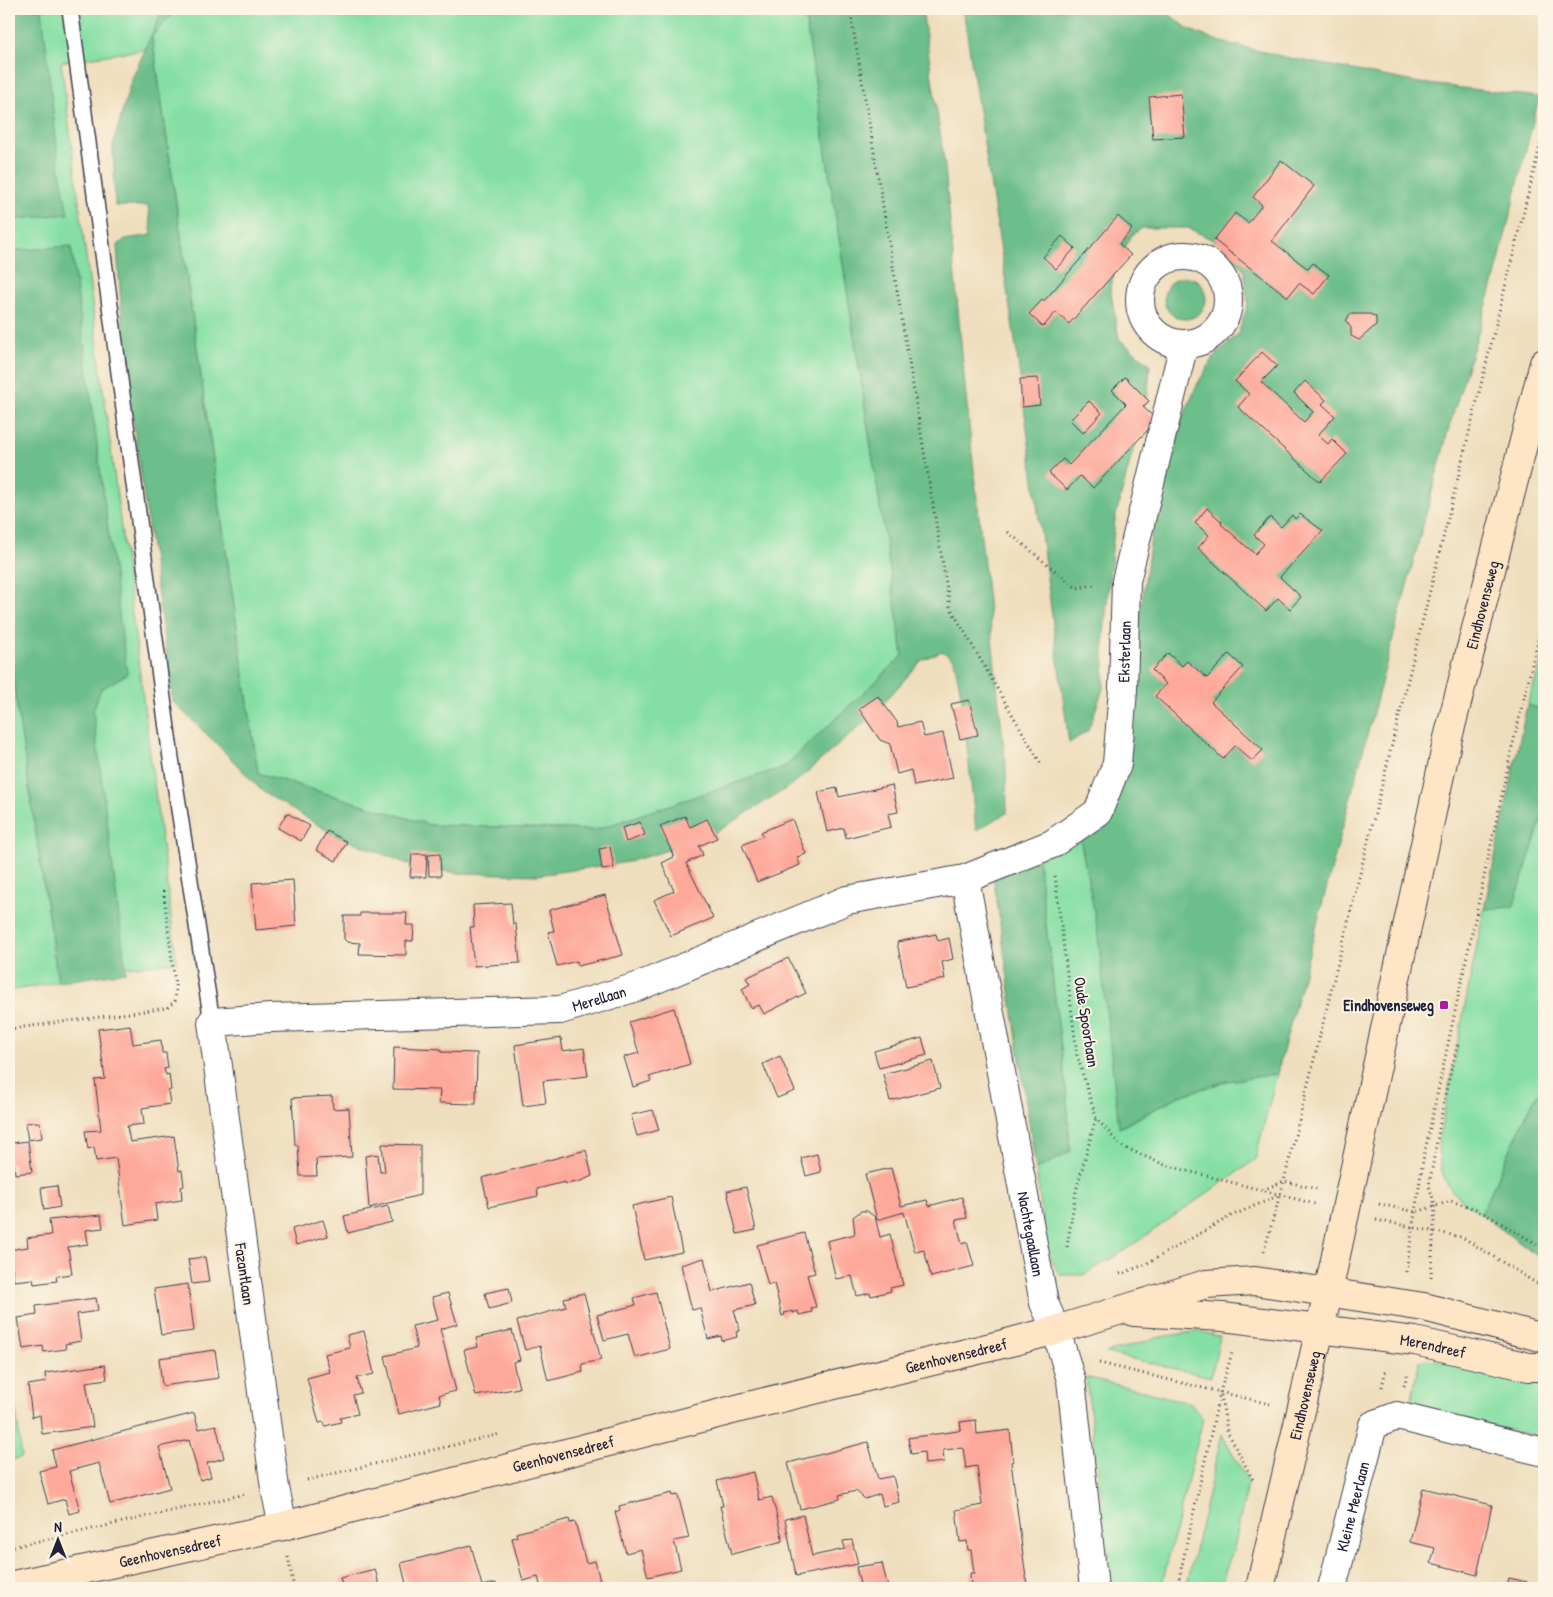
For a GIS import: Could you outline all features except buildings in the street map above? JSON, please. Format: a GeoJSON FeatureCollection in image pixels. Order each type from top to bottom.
{"type":"FeatureCollection","features":[{"type":"Feature","properties":{"kind":"street","name":"Eksterlaan"},"geometry":{"type":"LineString","coordinates":[[965,879],[1052,844],[1098,812],[1117,764],[1123,690],[1126,581],[1184,344]]}},
{"type":"Feature","properties":{"kind":"street","name":"Eindhovenseweg"},"geometry":{"type":"LineString","coordinates":[[1260,1588],[1302,1411],[1448,738],[1544,363]]}},
{"type":"Feature","properties":{"kind":"street","name":"Merellaan"},"geometry":{"type":"LineString","coordinates":[[212,1022],[271,1018],[560,1010],[637,987],[847,900],[965,879]]}},
{"type":"Feature","properties":{"kind":"street","name":"Nachtegaallaan"},"geometry":{"type":"LineString","coordinates":[[965,879],[1044,1303],[1071,1380],[1094,1588]]}},
{"type":"Feature","properties":{"kind":"street","name":"Fazantlaan"},"geometry":{"type":"LineString","coordinates":[[212,1022],[272,1468],[282,1526]]}},
{"type":"Feature","properties":{"kind":"street","name":"Geenhovensedreef"},"geometry":{"type":"LineString","coordinates":[[9,1586],[59,1582],[738,1408],[1059,1342],[1115,1311],[1206,1284],[1255,1281],[1328,1292]]}},
{"type":"Feature","properties":{"kind":"street","name":"Merendreef"},"geometry":{"type":"LineString","coordinates":[[1328,1292],[1413,1305],[1544,1338]]}},
{"type":"Feature","properties":{"kind":"street","name":"Geenhovensedreef"},"geometry":{"type":"LineString","coordinates":[[1115,1311],[1223,1317],[1320,1329]]}},
{"type":"Feature","properties":{"kind":"street","name":"Merendreef"},"geometry":{"type":"LineString","coordinates":[[1320,1329],[1404,1340],[1529,1367],[1544,1367]]}},
{"type":"Feature","properties":{"kind":"street"},"geometry":{"type":"LineString","coordinates":[[1385,1420],[1544,1452]]}},
{"type":"Feature","properties":{"kind":"street","name":"Kleine Meerlaan"},"geometry":{"type":"LineString","coordinates":[[1332,1588],[1385,1420]]}},
{"type":"Feature","properties":{"kind":"lane"},"geometry":{"type":"LineString","coordinates":[[70,9],[171,758],[212,1022]]}},
{"type":"Feature","properties":{"kind":"path"},"geometry":{"type":"LineString","coordinates":[[850,9],[950,606],[1041,764]]}},
{"type":"Feature","properties":{"kind":"path"},"geometry":{"type":"LineString","coordinates":[[1118,1276],[1144,1265],[1231,1216],[1280,1195],[1544,130]]}},
{"type":"Feature","properties":{"kind":"path"},"geometry":{"type":"LineString","coordinates":[[1008,532],[1076,588],[1126,581]]}},
{"type":"Feature","properties":{"kind":"path"},"geometry":{"type":"LineString","coordinates":[[1413,1305],[1413,1228],[1423,1160],[1511,752],[1544,615]]}},
{"type":"Feature","properties":{"kind":"path","name":"Oude Spoorbaan"},"geometry":{"type":"LineString","coordinates":[[1052,844],[1077,1055],[1096,1118],[1121,1146],[1165,1165],[1280,1195]]}},
{"type":"Feature","properties":{"kind":"path"},"geometry":{"type":"LineString","coordinates":[[9,1029],[167,1008],[175,1001],[176,992],[162,885]]}},
{"type":"Feature","properties":{"kind":"path"},"geometry":{"type":"LineString","coordinates":[[1413,1305],[1431,1277],[1435,1205],[1429,1186],[1445,1095],[1458,1042]]}},
{"type":"Feature","properties":{"kind":"path"},"geometry":{"type":"LineString","coordinates":[[1041,1284],[1069,1245],[1076,1191],[1096,1118]]}},
{"type":"Feature","properties":{"kind":"path"},"geometry":{"type":"LineString","coordinates":[[1435,1205],[1451,1201],[1476,1209],[1544,1248]]}},
{"type":"Feature","properties":{"kind":"path"},"geometry":{"type":"LineString","coordinates":[[1413,1228],[1433,1230],[1462,1237],[1544,1288]]}},
{"type":"Feature","properties":{"kind":"path"},"geometry":{"type":"LineString","coordinates":[[1385,1420],[1404,1340]]}},
{"type":"Feature","properties":{"kind":"path"},"geometry":{"type":"LineString","coordinates":[[1385,1420],[1404,1340]]}},
{"type":"Feature","properties":{"kind":"path"},"geometry":{"type":"LineString","coordinates":[[1059,1342],[1220,1392],[1302,1411]]}},
{"type":"Feature","properties":{"kind":"path"},"geometry":{"type":"LineString","coordinates":[[1220,1392],[1226,1432],[1276,1522]]}},
{"type":"Feature","properties":{"kind":"path"},"geometry":{"type":"LineString","coordinates":[[1178,1588],[1220,1392]]}},
{"type":"Feature","properties":{"kind":"path"},"geometry":{"type":"LineString","coordinates":[[287,1553],[294,1588]]}},
{"type":"Feature","properties":{"kind":"green space"},"geometry":{"type":"Polygon","coordinates":[[[9,9],[804,9],[903,656],[784,767],[595,830],[430,825],[258,773],[154,48],[61,62],[177,962],[70,973],[9,479],[9,9]]]}},
{"type":"Feature","properties":{"kind":"green space"},"geometry":{"type":"Polygon","coordinates":[[[9,9],[42,9],[59,166],[68,214],[9,220],[9,9]]]}},
{"type":"Feature","properties":{"kind":"green space"},"geometry":{"type":"Polygon","coordinates":[[[163,9],[177,9],[152,36],[258,773],[430,825],[595,830],[784,767],[903,656],[804,9],[922,9],[945,167],[966,397],[1006,768],[1007,813],[976,830],[962,699],[954,660],[942,651],[922,660],[872,716],[792,785],[705,839],[628,862],[538,875],[458,873],[410,865],[333,834],[263,792],[173,702],[125,363],[117,246],[125,239],[152,235],[148,206],[115,206],[113,145],[131,81],[163,9]]]}},
{"type":"Feature","properties":{"kind":"green space"},"geometry":{"type":"Polygon","coordinates":[[[963,9],[1162,9],[1190,30],[1218,41],[1285,57],[1420,83],[1539,97],[1494,281],[1450,424],[1277,1074],[1227,1081],[1179,1096],[1119,1128],[1097,926],[1080,838],[1113,805],[1153,523],[1175,436],[1198,383],[1213,358],[1238,334],[1248,304],[1244,270],[1219,243],[1188,228],[1142,228],[1131,236],[1119,259],[1110,287],[1119,339],[1150,364],[1148,393],[1115,519],[1104,633],[1104,686],[1088,731],[1069,743],[1016,347],[963,9]]]}},
{"type":"Feature","properties":{"kind":"green space"},"geometry":{"type":"Polygon","coordinates":[[[71,246],[127,674],[101,689],[93,711],[126,972],[58,982],[9,653],[9,251],[71,246]]]}},
{"type":"Feature","properties":{"kind":"green space"},"geometry":{"type":"Polygon","coordinates":[[[1189,277],[1197,280],[1203,286],[1206,298],[1203,310],[1197,316],[1181,319],[1173,316],[1167,310],[1164,294],[1167,286],[1173,280],[1189,277]]]}},
{"type":"Feature","properties":{"kind":"green space"},"geometry":{"type":"Polygon","coordinates":[[[9,653],[58,982],[9,991],[9,653]]]}},
{"type":"Feature","properties":{"kind":"green space"},"geometry":{"type":"Polygon","coordinates":[[[1544,655],[1544,717],[1538,708],[1527,705],[1544,655]]]}},
{"type":"Feature","properties":{"kind":"green space"},"geometry":{"type":"Polygon","coordinates":[[[1527,705],[1538,708],[1544,717],[1544,812],[1513,907],[1484,909],[1527,705]]]}},
{"type":"Feature","properties":{"kind":"green space"},"geometry":{"type":"Polygon","coordinates":[[[1544,812],[1544,1090],[1538,1093],[1528,1111],[1481,1214],[1461,1200],[1448,1185],[1441,1168],[1438,1143],[1484,909],[1513,907],[1544,812]]]}},
{"type":"Feature","properties":{"kind":"green space"},"geometry":{"type":"Polygon","coordinates":[[[1080,838],[1097,926],[1120,1128],[1179,1096],[1227,1081],[1277,1074],[1255,1160],[1119,1254],[1083,1275],[1060,1275],[1047,1252],[1036,1170],[1070,1152],[1067,1097],[1038,859],[1080,838]]]}},
{"type":"Feature","properties":{"kind":"green space"},"geometry":{"type":"Polygon","coordinates":[[[1038,859],[1067,1097],[1070,1152],[1036,1170],[992,868],[1038,859]]]}},
{"type":"Feature","properties":{"kind":"green space"},"geometry":{"type":"Polygon","coordinates":[[[1544,1090],[1544,1261],[1481,1214],[1528,1111],[1538,1093],[1544,1090]]]}},
{"type":"Feature","properties":{"kind":"green space"},"geometry":{"type":"Polygon","coordinates":[[[1200,1331],[1220,1337],[1211,1377],[1106,1353],[1160,1337],[1200,1331]]]}},
{"type":"Feature","properties":{"kind":"green space"},"geometry":{"type":"Polygon","coordinates":[[[9,1357],[22,1457],[9,1461],[9,1357]]]}},
{"type":"Feature","properties":{"kind":"green space"},"geometry":{"type":"Polygon","coordinates":[[[1428,1359],[1544,1382],[1544,1438],[1410,1407],[1419,1362],[1428,1359]]]}},
{"type":"Feature","properties":{"kind":"green space"},"geometry":{"type":"Polygon","coordinates":[[[1086,1377],[1191,1403],[1203,1419],[1161,1588],[1112,1588],[1086,1377]]]}},
{"type":"Feature","properties":{"kind":"green space"},"geometry":{"type":"Polygon","coordinates":[[[1222,1434],[1248,1481],[1234,1548],[1219,1588],[1186,1588],[1222,1434]]]}},
{"type":"Feature","properties":{"kind":"place","name":"Eindhovenseweg"},"geometry":{"type":"Point","coordinates":[1444,1005]}}]}
